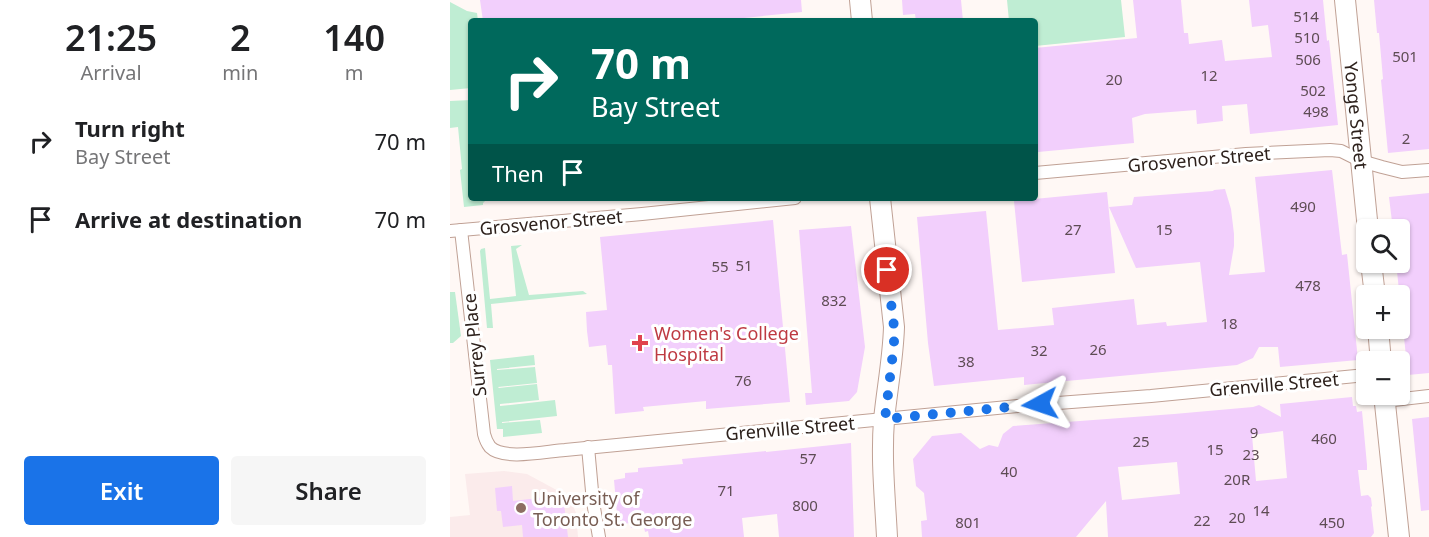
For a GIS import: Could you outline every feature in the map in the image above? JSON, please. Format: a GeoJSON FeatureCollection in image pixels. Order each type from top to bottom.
{"type":"FeatureCollection","features":[{"type":"Feature","properties":{"kind":"main road"},"geometry":{"type":"LineString","coordinates":[[860,0],[862,18]]}},
{"type":"Feature","properties":{"kind":"main road","name":"Yonge Street"},"geometry":{"type":"LineString","coordinates":[[1345,0],[1367,219]]}},
{"type":"Feature","properties":{"kind":"main road"},"geometry":{"type":"LineString","coordinates":[[880,201],[894,327],[883,454],[887,537]]}},
{"type":"Feature","properties":{"kind":"main road"},"geometry":{"type":"LineString","coordinates":[[1386,405],[1399,537]]}},
{"type":"Feature","properties":{"kind":"street","name":"Grosvenor Street"},"geometry":{"type":"LineString","coordinates":[[1038,173],[1246,154],[1330,150],[1341,151],[1361,161],[1402,172],[1429,170]]}},
{"type":"Feature","properties":{"kind":"street","name":"Grosvenor Street"},"geometry":{"type":"LineString","coordinates":[[456,231],[764,201]]}},
{"type":"Feature","properties":{"kind":"street","name":"Surrey Place"},"geometry":{"type":"LineString","coordinates":[[456,231],[484,434],[490,447],[500,452]]}},
{"type":"Feature","properties":{"kind":"street","name":"Grenville Street"},"geometry":{"type":"LineString","coordinates":[[500,452],[515,454],[1356,376]]}},
{"type":"Feature","properties":{"kind":"street"},"geometry":{"type":"LineString","coordinates":[[1410,397],[1429,396]]}},
{"type":"Feature","properties":{"kind":"street"},"geometry":{"type":"LineString","coordinates":[[588,447],[599,537]]}},
{"type":"Feature","properties":{"kind":"shaded area","name":"University of Toronto St. George"},"geometry":{"type":"Polygon","coordinates":[[[504,471],[527,474],[564,494],[572,503],[576,513],[578,537],[450,537],[450,517],[470,515],[465,474],[504,471]]]}},
{"type":"Feature","properties":{"kind":"green space"},"geometry":{"type":"Polygon","coordinates":[[[1007,0],[1121,0],[1125,37],[1038,46],[1038,18],[1009,18],[1007,0]]]}},
{"type":"Feature","properties":{"kind":"green space"},"geometry":{"type":"Polygon","coordinates":[[[450,2],[467,11],[477,13],[478,18],[468,18],[468,88],[450,90],[450,2]]]}},
{"type":"Feature","properties":{"kind":"green space"},"geometry":{"type":"Polygon","coordinates":[[[468,100],[468,201],[485,201],[483,205],[464,207],[458,127],[450,128],[450,101],[468,100]]]}},
{"type":"Feature","properties":{"kind":"green space"},"geometry":{"type":"Polygon","coordinates":[[[522,245],[516,249],[529,295],[583,291],[587,294],[491,304],[493,328],[487,328],[480,251],[485,248],[490,299],[516,296],[511,246],[522,245]]]}},
{"type":"Feature","properties":{"kind":"green space"},"geometry":{"type":"Polygon","coordinates":[[[450,292],[455,292],[461,336],[453,343],[450,343],[450,292]]]}},
{"type":"Feature","properties":{"kind":"green space"},"geometry":{"type":"Polygon","coordinates":[[[534,355],[535,365],[497,370],[535,367],[537,383],[498,387],[537,384],[539,400],[500,404],[500,406],[555,400],[557,416],[502,422],[540,420],[542,433],[503,437],[503,429],[497,429],[490,360],[534,355]]]}},
{"type":"Feature","properties":{"kind":"building"},"geometry":{"type":"Polygon","coordinates":[[[480,0],[801,0],[802,12],[744,18],[483,18],[480,0]]]}},
{"type":"Feature","properties":{"kind":"building"},"geometry":{"type":"Polygon","coordinates":[[[902,0],[961,0],[963,18],[916,18],[915,14],[903,15],[902,0]]]}},
{"type":"Feature","properties":{"kind":"building"},"geometry":{"type":"Polygon","coordinates":[[[1133,0],[1181,0],[1184,33],[1188,33],[1189,44],[1222,40],[1225,61],[1272,57],[1268,25],[1252,27],[1249,0],[1323,0],[1338,125],[1250,134],[1247,104],[1222,106],[1223,121],[1197,124],[1196,110],[1145,114],[1132,118],[1134,143],[1038,152],[1038,48],[1137,38],[1133,0]]]}},
{"type":"Feature","properties":{"kind":"building"},"geometry":{"type":"Polygon","coordinates":[[[1374,0],[1429,0],[1429,149],[1388,153],[1379,33],[1377,33],[1374,0]]]}},
{"type":"Feature","properties":{"kind":"building"},"geometry":{"type":"Polygon","coordinates":[[[1332,170],[1342,255],[1347,254],[1357,351],[1356,360],[1280,367],[1278,347],[1259,347],[1253,358],[1237,365],[1024,385],[1024,377],[934,386],[917,217],[986,211],[998,330],[1054,325],[1052,308],[1134,299],[1137,325],[1166,322],[1167,326],[1207,322],[1200,262],[1136,268],[1109,207],[1132,205],[1134,197],[1225,189],[1231,209],[1234,234],[1229,275],[1265,272],[1255,177],[1332,170]]]}},
{"type":"Feature","properties":{"kind":"building"},"geometry":{"type":"Polygon","coordinates":[[[1107,192],[1115,273],[1022,282],[1014,201],[1038,201],[1038,199],[1107,192]]]}},
{"type":"Feature","properties":{"kind":"building"},"geometry":{"type":"Polygon","coordinates":[[[1429,193],[1429,373],[1410,375],[1410,351],[1405,351],[1404,339],[1410,339],[1410,285],[1398,285],[1397,273],[1410,273],[1410,219],[1392,219],[1389,197],[1429,193]]]}},
{"type":"Feature","properties":{"kind":"building"},"geometry":{"type":"Polygon","coordinates":[[[773,220],[790,402],[706,409],[706,401],[643,407],[644,411],[615,414],[612,365],[608,365],[606,345],[589,347],[587,331],[586,312],[607,310],[600,237],[773,220]]]}},
{"type":"Feature","properties":{"kind":"building"},"geometry":{"type":"Polygon","coordinates":[[[851,226],[865,347],[857,392],[849,401],[806,405],[805,393],[812,393],[799,230],[851,226]]]}},
{"type":"Feature","properties":{"kind":"building"},"geometry":{"type":"Polygon","coordinates":[[[1352,397],[1353,406],[1356,406],[1357,412],[1362,411],[1367,470],[1358,470],[1361,496],[1368,495],[1371,498],[1374,533],[1371,537],[1108,537],[1106,501],[1076,537],[922,537],[921,521],[927,520],[924,493],[916,486],[913,459],[932,436],[961,433],[980,449],[989,445],[998,447],[1003,434],[1013,426],[1259,405],[1281,417],[1280,404],[1352,397]],[[1283,431],[1252,435],[1256,481],[1287,478],[1283,431]],[[1177,462],[1118,467],[1122,500],[1180,494],[1177,462]]]}},
{"type":"Feature","properties":{"kind":"building"},"geometry":{"type":"Polygon","coordinates":[[[1429,417],[1429,510],[1421,511],[1412,419],[1429,417]]]}},
{"type":"Feature","properties":{"kind":"building"},"geometry":{"type":"Polygon","coordinates":[[[851,443],[854,537],[779,537],[777,514],[742,518],[744,537],[649,537],[644,527],[631,528],[630,523],[618,525],[614,480],[625,478],[625,473],[638,472],[638,468],[683,464],[682,459],[851,443]]]}},
{"type":"Feature","properties":{"kind":"building"},"geometry":{"type":"Polygon","coordinates":[[[512,486],[513,501],[563,495],[568,537],[523,537],[522,525],[503,527],[501,511],[497,511],[495,488],[512,486]]]}},
{"type":"Feature","properties":{"kind":"place","name":"Women's College Hospital"},"geometry":{"type":"Point","coordinates":[640,343]}},
{"type":"Feature","properties":{"kind":"place","name":"University of Toronto St. George"},"geometry":{"type":"Point","coordinates":[521,508]}},
{"type":"Feature","properties":{"kind":"route"},"geometry":{"type":"LineString","coordinates":[[887,270],[894,344],[885,419],[1040,404]]}}]}
